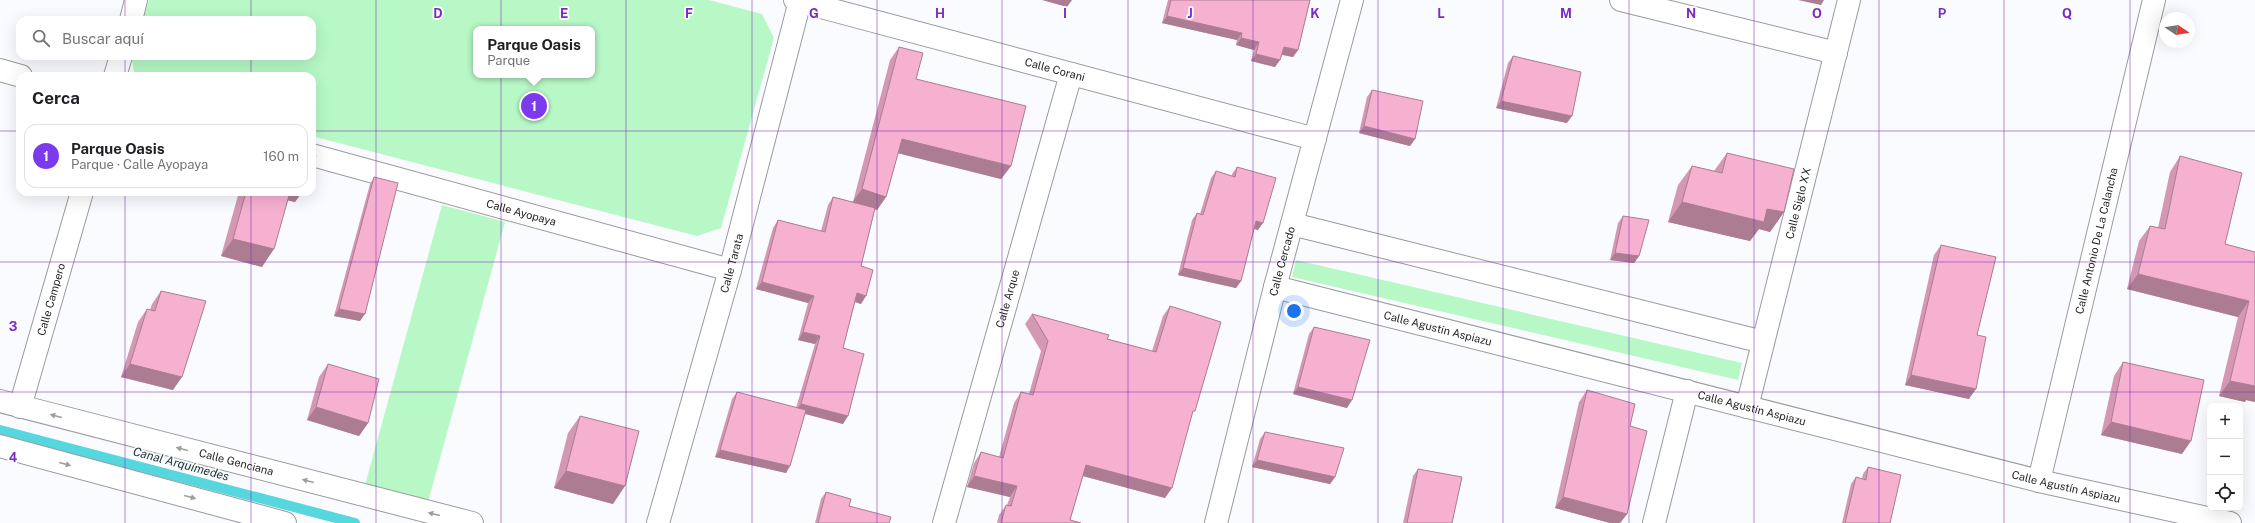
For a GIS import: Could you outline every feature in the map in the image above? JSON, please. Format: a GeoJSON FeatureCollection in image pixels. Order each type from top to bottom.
{"type":"FeatureCollection","features":[{"type":"Feature","properties":{"kind":"street"},"geometry":{"type":"LineString","coordinates":[[132,16],[136,0]]}},
{"type":"Feature","properties":{"kind":"street","name":"Calle Cercado"},"geometry":{"type":"LineString","coordinates":[[1216,523],[1275,287],[1352,0]]}},
{"type":"Feature","properties":{"kind":"street"},"geometry":{"type":"LineString","coordinates":[[1621,0],[1836,53]]}},
{"type":"Feature","properties":{"kind":"street","name":"Calle Siglo XX"},"geometry":{"type":"LineString","coordinates":[[1747,407],[1849,0]]}},
{"type":"Feature","properties":{"kind":"street","name":"Calle Antonio De La Calancha"},"geometry":{"type":"LineString","coordinates":[[2039,481],[2154,0]]}},
{"type":"Feature","properties":{"kind":"street","name":"Calle Corani"},"geometry":{"type":"LineString","coordinates":[[797,1],[1315,139]]}},
{"type":"Feature","properties":{"kind":"street","name":"Calle Tarata"},"geometry":{"type":"LineString","coordinates":[[658,523],[730,270],[797,1]]}},
{"type":"Feature","properties":{"kind":"street"},"geometry":{"type":"LineString","coordinates":[[116,72],[120,60]]}},
{"type":"Feature","properties":{"kind":"street"},"geometry":{"type":"LineString","coordinates":[[0,70],[16,75]]}},
{"type":"Feature","properties":{"kind":"street","name":"Calle Arque"},"geometry":{"type":"LineString","coordinates":[[944,523],[1071,74]]}},
{"type":"Feature","properties":{"kind":"street","name":"Calle Ayopaya"},"geometry":{"type":"LineString","coordinates":[[316,156],[730,270]]}},
{"type":"Feature","properties":{"kind":"street","name":"Calle Campero"},"geometry":{"type":"LineString","coordinates":[[10,404],[81,196]]}},
{"type":"Feature","properties":{"kind":"street"},"geometry":{"type":"LineString","coordinates":[[1292,224],[1763,342]]}},
{"type":"Feature","properties":{"kind":"street","name":"Calle Agustín Aspiazu"},"geometry":{"type":"LineString","coordinates":[[1275,287],[2039,481],[2230,523]]}},
{"type":"Feature","properties":{"kind":"street"},"geometry":{"type":"LineString","coordinates":[[1654,523],[1687,391]]}},
{"type":"Feature","properties":{"kind":"street","name":"Calle Genciana"},"geometry":{"type":"LineString","coordinates":[[10,404],[472,523]]}},
{"type":"Feature","properties":{"kind":"street"},"geometry":{"type":"LineString","coordinates":[[0,446],[285,523]]}},
{"type":"Feature","properties":{"kind":"green space"},"geometry":{"type":"Polygon","coordinates":[[[149,0],[709,0],[762,14],[774,38],[721,228],[697,236],[316,137],[316,72],[134,72],[132,61],[316,60],[316,16],[144,16],[149,0]]]}},
{"type":"Feature","properties":{"kind":"green space"},"geometry":{"type":"Polygon","coordinates":[[[442,205],[505,222],[428,502],[365,485],[442,205]]]}},
{"type":"Feature","properties":{"kind":"green space"},"geometry":{"type":"Polygon","coordinates":[[[1296,260],[1742,363],[1738,380],[1292,277],[1296,260]]]}},
{"type":"Feature","properties":{"kind":"building"},"geometry":{"type":"Polygon","coordinates":[[[1171,0],[1310,0],[1298,50],[1284,47],[1280,60],[1256,54],[1259,42],[1241,38],[1242,33],[1167,16],[1171,0]]]}},
{"type":"Feature","properties":{"kind":"building"},"geometry":{"type":"Polygon","coordinates":[[[899,47],[923,53],[916,79],[1026,106],[1011,166],[902,139],[886,197],[862,189],[899,47]]]}},
{"type":"Feature","properties":{"kind":"building"},"geometry":{"type":"Polygon","coordinates":[[[1513,56],[1581,72],[1572,116],[1501,101],[1513,56]]]}},
{"type":"Feature","properties":{"kind":"building"},"geometry":{"type":"Polygon","coordinates":[[[1372,90],[1423,101],[1415,139],[1364,126],[1372,90]]]}},
{"type":"Feature","properties":{"kind":"building"},"geometry":{"type":"Polygon","coordinates":[[[1727,153],[1794,169],[1784,212],[1767,209],[1764,222],[1682,202],[1692,166],[1722,173],[1727,153]]]}},
{"type":"Feature","properties":{"kind":"building"},"geometry":{"type":"Polygon","coordinates":[[[2180,156],[2242,173],[2225,244],[2255,252],[2255,386],[2230,381],[2249,301],[2138,274],[2150,226],[2165,229],[2180,156]]]}},
{"type":"Feature","properties":{"kind":"building"},"geometry":{"type":"Polygon","coordinates":[[[1237,167],[1276,178],[1263,223],[1256,221],[1241,281],[1183,268],[1197,213],[1203,215],[1216,171],[1235,177],[1237,167]]]}},
{"type":"Feature","properties":{"kind":"building"},"geometry":{"type":"Polygon","coordinates":[[[374,177],[398,183],[365,314],[339,309],[374,177]]]}},
{"type":"Feature","properties":{"kind":"building"},"geometry":{"type":"Polygon","coordinates":[[[245,196],[289,196],[274,249],[233,239],[245,196]]]}},
{"type":"Feature","properties":{"kind":"building"},"geometry":{"type":"Polygon","coordinates":[[[833,197],[875,208],[861,266],[873,270],[866,296],[857,293],[843,348],[864,354],[848,416],[801,404],[820,336],[803,332],[814,296],[762,282],[778,220],[825,232],[833,197]]]}},
{"type":"Feature","properties":{"kind":"building"},"geometry":{"type":"Polygon","coordinates":[[[1623,216],[1649,220],[1639,256],[1615,253],[1623,216]]]}},
{"type":"Feature","properties":{"kind":"building"},"geometry":{"type":"Polygon","coordinates":[[[1941,245],[1996,257],[1977,335],[1986,337],[1976,389],[1911,375],[1941,245]]]}},
{"type":"Feature","properties":{"kind":"building"},"geometry":{"type":"Polygon","coordinates":[[[161,291],[206,301],[182,377],[130,364],[147,309],[155,311],[161,291]]]}},
{"type":"Feature","properties":{"kind":"building"},"geometry":{"type":"Polygon","coordinates":[[[1170,306],[1221,322],[1195,411],[1193,411],[1172,488],[1086,465],[1070,520],[1081,523],[1001,523],[1006,505],[1011,506],[1017,486],[974,476],[981,452],[1003,458],[1021,392],[1033,395],[1048,341],[1032,314],[1109,335],[1107,339],[1156,352],[1170,306]]]}},
{"type":"Feature","properties":{"kind":"building"},"geometry":{"type":"Polygon","coordinates":[[[1314,327],[1370,340],[1352,400],[1298,387],[1314,327]]]}},
{"type":"Feature","properties":{"kind":"building"},"geometry":{"type":"Polygon","coordinates":[[[2123,362],[2204,380],[2191,441],[2111,422],[2123,362]]]}},
{"type":"Feature","properties":{"kind":"building"},"geometry":{"type":"Polygon","coordinates":[[[328,364],[379,379],[368,423],[316,407],[328,364]]]}},
{"type":"Feature","properties":{"kind":"building"},"geometry":{"type":"Polygon","coordinates":[[[1587,390],[1635,404],[1630,426],[1647,431],[1627,514],[1563,497],[1587,390]]]}},
{"type":"Feature","properties":{"kind":"building"},"geometry":{"type":"Polygon","coordinates":[[[737,392],[806,410],[790,466],[720,450],[737,392]]]}},
{"type":"Feature","properties":{"kind":"building"},"geometry":{"type":"Polygon","coordinates":[[[580,416],[639,431],[625,486],[566,471],[580,416]]]}},
{"type":"Feature","properties":{"kind":"building"},"geometry":{"type":"Polygon","coordinates":[[[1265,432],[1344,448],[1335,477],[1257,460],[1265,432]]]}},
{"type":"Feature","properties":{"kind":"building"},"geometry":{"type":"Polygon","coordinates":[[[1868,467],[1901,475],[1890,523],[1845,523],[1856,477],[1866,480],[1868,467]]]}},
{"type":"Feature","properties":{"kind":"building"},"geometry":{"type":"Polygon","coordinates":[[[1418,469],[1462,477],[1452,523],[1407,523],[1418,469]]]}},
{"type":"Feature","properties":{"kind":"building"},"geometry":{"type":"Polygon","coordinates":[[[826,492],[851,499],[849,506],[891,517],[889,523],[818,523],[826,492]]]}},
{"type":"Feature","properties":{"kind":"waterway","name":"Canal Arquímedes"},"geometry":{"type":"LineString","coordinates":[[0,430],[355,523]]}},
{"type":"Feature","properties":{"kind":"place","name":"Parque Oasis"},"geometry":{"type":"Point","coordinates":[534,106]}}]}
